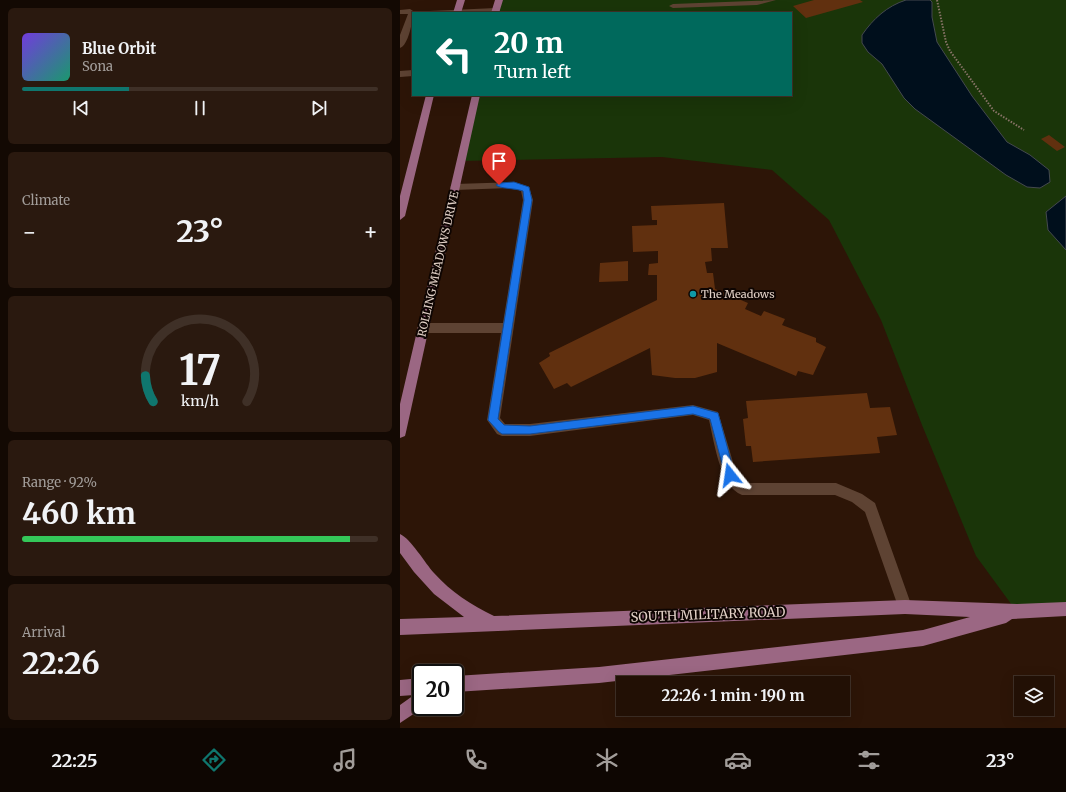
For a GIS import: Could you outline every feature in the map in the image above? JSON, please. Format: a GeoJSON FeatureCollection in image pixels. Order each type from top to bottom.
{"type":"FeatureCollection","features":[{"type":"Feature","properties":{"kind":"main road"},"geometry":{"type":"LineString","coordinates":[[457,12],[461,0]]}},
{"type":"Feature","properties":{"kind":"main road"},"geometry":{"type":"LineString","coordinates":[[496,12],[499,0]]}},
{"type":"Feature","properties":{"kind":"main road"},"geometry":{"type":"LineString","coordinates":[[400,216],[430,96]]}},
{"type":"Feature","properties":{"kind":"main road","name":"ROLLING MEADOWS DRIVE"},"geometry":{"type":"LineString","coordinates":[[400,432],[476,96]]}},
{"type":"Feature","properties":{"kind":"main road"},"geometry":{"type":"LineString","coordinates":[[400,541],[421,571],[447,595],[472,614],[496,624]]}},
{"type":"Feature","properties":{"kind":"main road","name":"SOUTH MILITARY ROAD"},"geometry":{"type":"LineString","coordinates":[[400,628],[905,607],[1017,612],[1066,609]]}},
{"type":"Feature","properties":{"kind":"main road","name":"SOUTH MILITARY ROAD"},"geometry":{"type":"LineString","coordinates":[[464,683],[599,675],[923,638],[1017,612]]}},
{"type":"Feature","properties":{"kind":"main road"},"geometry":{"type":"LineString","coordinates":[[400,688],[412,687]]}},
{"type":"Feature","properties":{"kind":"main road"},"geometry":{"type":"LineString","coordinates":[[400,715],[412,706]]}},
{"type":"Feature","properties":{"kind":"street"},"geometry":{"type":"LineString","coordinates":[[673,6],[757,3],[772,0]]}},
{"type":"Feature","properties":{"kind":"street"},"geometry":{"type":"LineString","coordinates":[[400,12],[410,11],[412,13]]}},
{"type":"Feature","properties":{"kind":"street"},"geometry":{"type":"LineString","coordinates":[[457,12],[496,12]]}},
{"type":"Feature","properties":{"kind":"street"},"geometry":{"type":"LineString","coordinates":[[400,46],[412,16]]}},
{"type":"Feature","properties":{"kind":"street"},"geometry":{"type":"LineString","coordinates":[[400,74],[412,73]]}},
{"type":"Feature","properties":{"kind":"street"},"geometry":{"type":"LineString","coordinates":[[455,187],[514,185],[526,189],[528,200],[493,420],[502,430],[530,430],[693,410],[714,416],[730,475],[742,489],[836,489],[857,498],[870,508],[905,607]]}},
{"type":"Feature","properties":{"kind":"street"},"geometry":{"type":"LineString","coordinates":[[423,328],[507,328]]}},
{"type":"Feature","properties":{"kind":"path"},"geometry":{"type":"LineString","coordinates":[[937,0],[946,42],[950,51],[994,111],[1024,130]]}},
{"type":"Feature","properties":{"kind":"green space"},"geometry":{"type":"Polygon","coordinates":[[[499,0],[1066,0],[1066,609],[1017,612],[976,556],[881,320],[829,220],[772,170],[662,157],[460,161],[476,96],[792,96],[792,12],[495,12],[499,0]]]}},
{"type":"Feature","properties":{"kind":"water"},"geometry":{"type":"Polygon","coordinates":[[[906,0],[930,0],[932,2],[932,17],[937,42],[972,96],[1007,142],[1030,155],[1049,170],[1050,182],[1040,188],[1027,187],[1006,175],[915,109],[904,98],[882,64],[868,52],[862,43],[862,35],[887,9],[906,0]]]}},
{"type":"Feature","properties":{"kind":"water"},"geometry":{"type":"Polygon","coordinates":[[[1066,196],[1066,250],[1048,230],[1046,212],[1066,196]]]}},
{"type":"Feature","properties":{"kind":"building"},"geometry":{"type":"Polygon","coordinates":[[[814,0],[860,0],[863,2],[806,18],[793,6],[814,0]]]}},
{"type":"Feature","properties":{"kind":"building"},"geometry":{"type":"Polygon","coordinates":[[[1049,135],[1065,147],[1057,151],[1041,139],[1049,135]]]}},
{"type":"Feature","properties":{"kind":"building","name":"The Meadows"},"geometry":{"type":"Polygon","coordinates":[[[724,203],[728,248],[711,248],[712,261],[705,262],[707,273],[713,273],[715,289],[748,303],[745,309],[761,316],[764,311],[785,319],[782,325],[816,338],[816,342],[826,347],[813,375],[798,371],[796,376],[717,343],[717,372],[695,378],[675,378],[652,375],[650,348],[571,387],[567,383],[554,389],[539,363],[550,356],[549,353],[657,300],[657,275],[648,275],[649,264],[658,263],[658,251],[633,252],[632,226],[657,225],[657,220],[652,220],[651,206],[724,203]]]}},
{"type":"Feature","properties":{"kind":"building"},"geometry":{"type":"Polygon","coordinates":[[[628,261],[628,281],[599,282],[600,263],[628,261]]]}},
{"type":"Feature","properties":{"kind":"building"},"geometry":{"type":"Polygon","coordinates":[[[867,393],[870,408],[890,407],[897,435],[877,437],[880,453],[753,462],[751,446],[746,446],[743,419],[748,418],[746,401],[867,393]]]}},
{"type":"Feature","properties":{"kind":"place","name":"The Meadows"},"geometry":{"type":"Point","coordinates":[693,294]}},
{"type":"Feature","properties":{"kind":"route"},"geometry":{"type":"LineString","coordinates":[[499,185],[514,185],[526,189],[528,200],[493,420],[502,430],[530,430],[693,410],[714,416],[730,475]]}}]}
